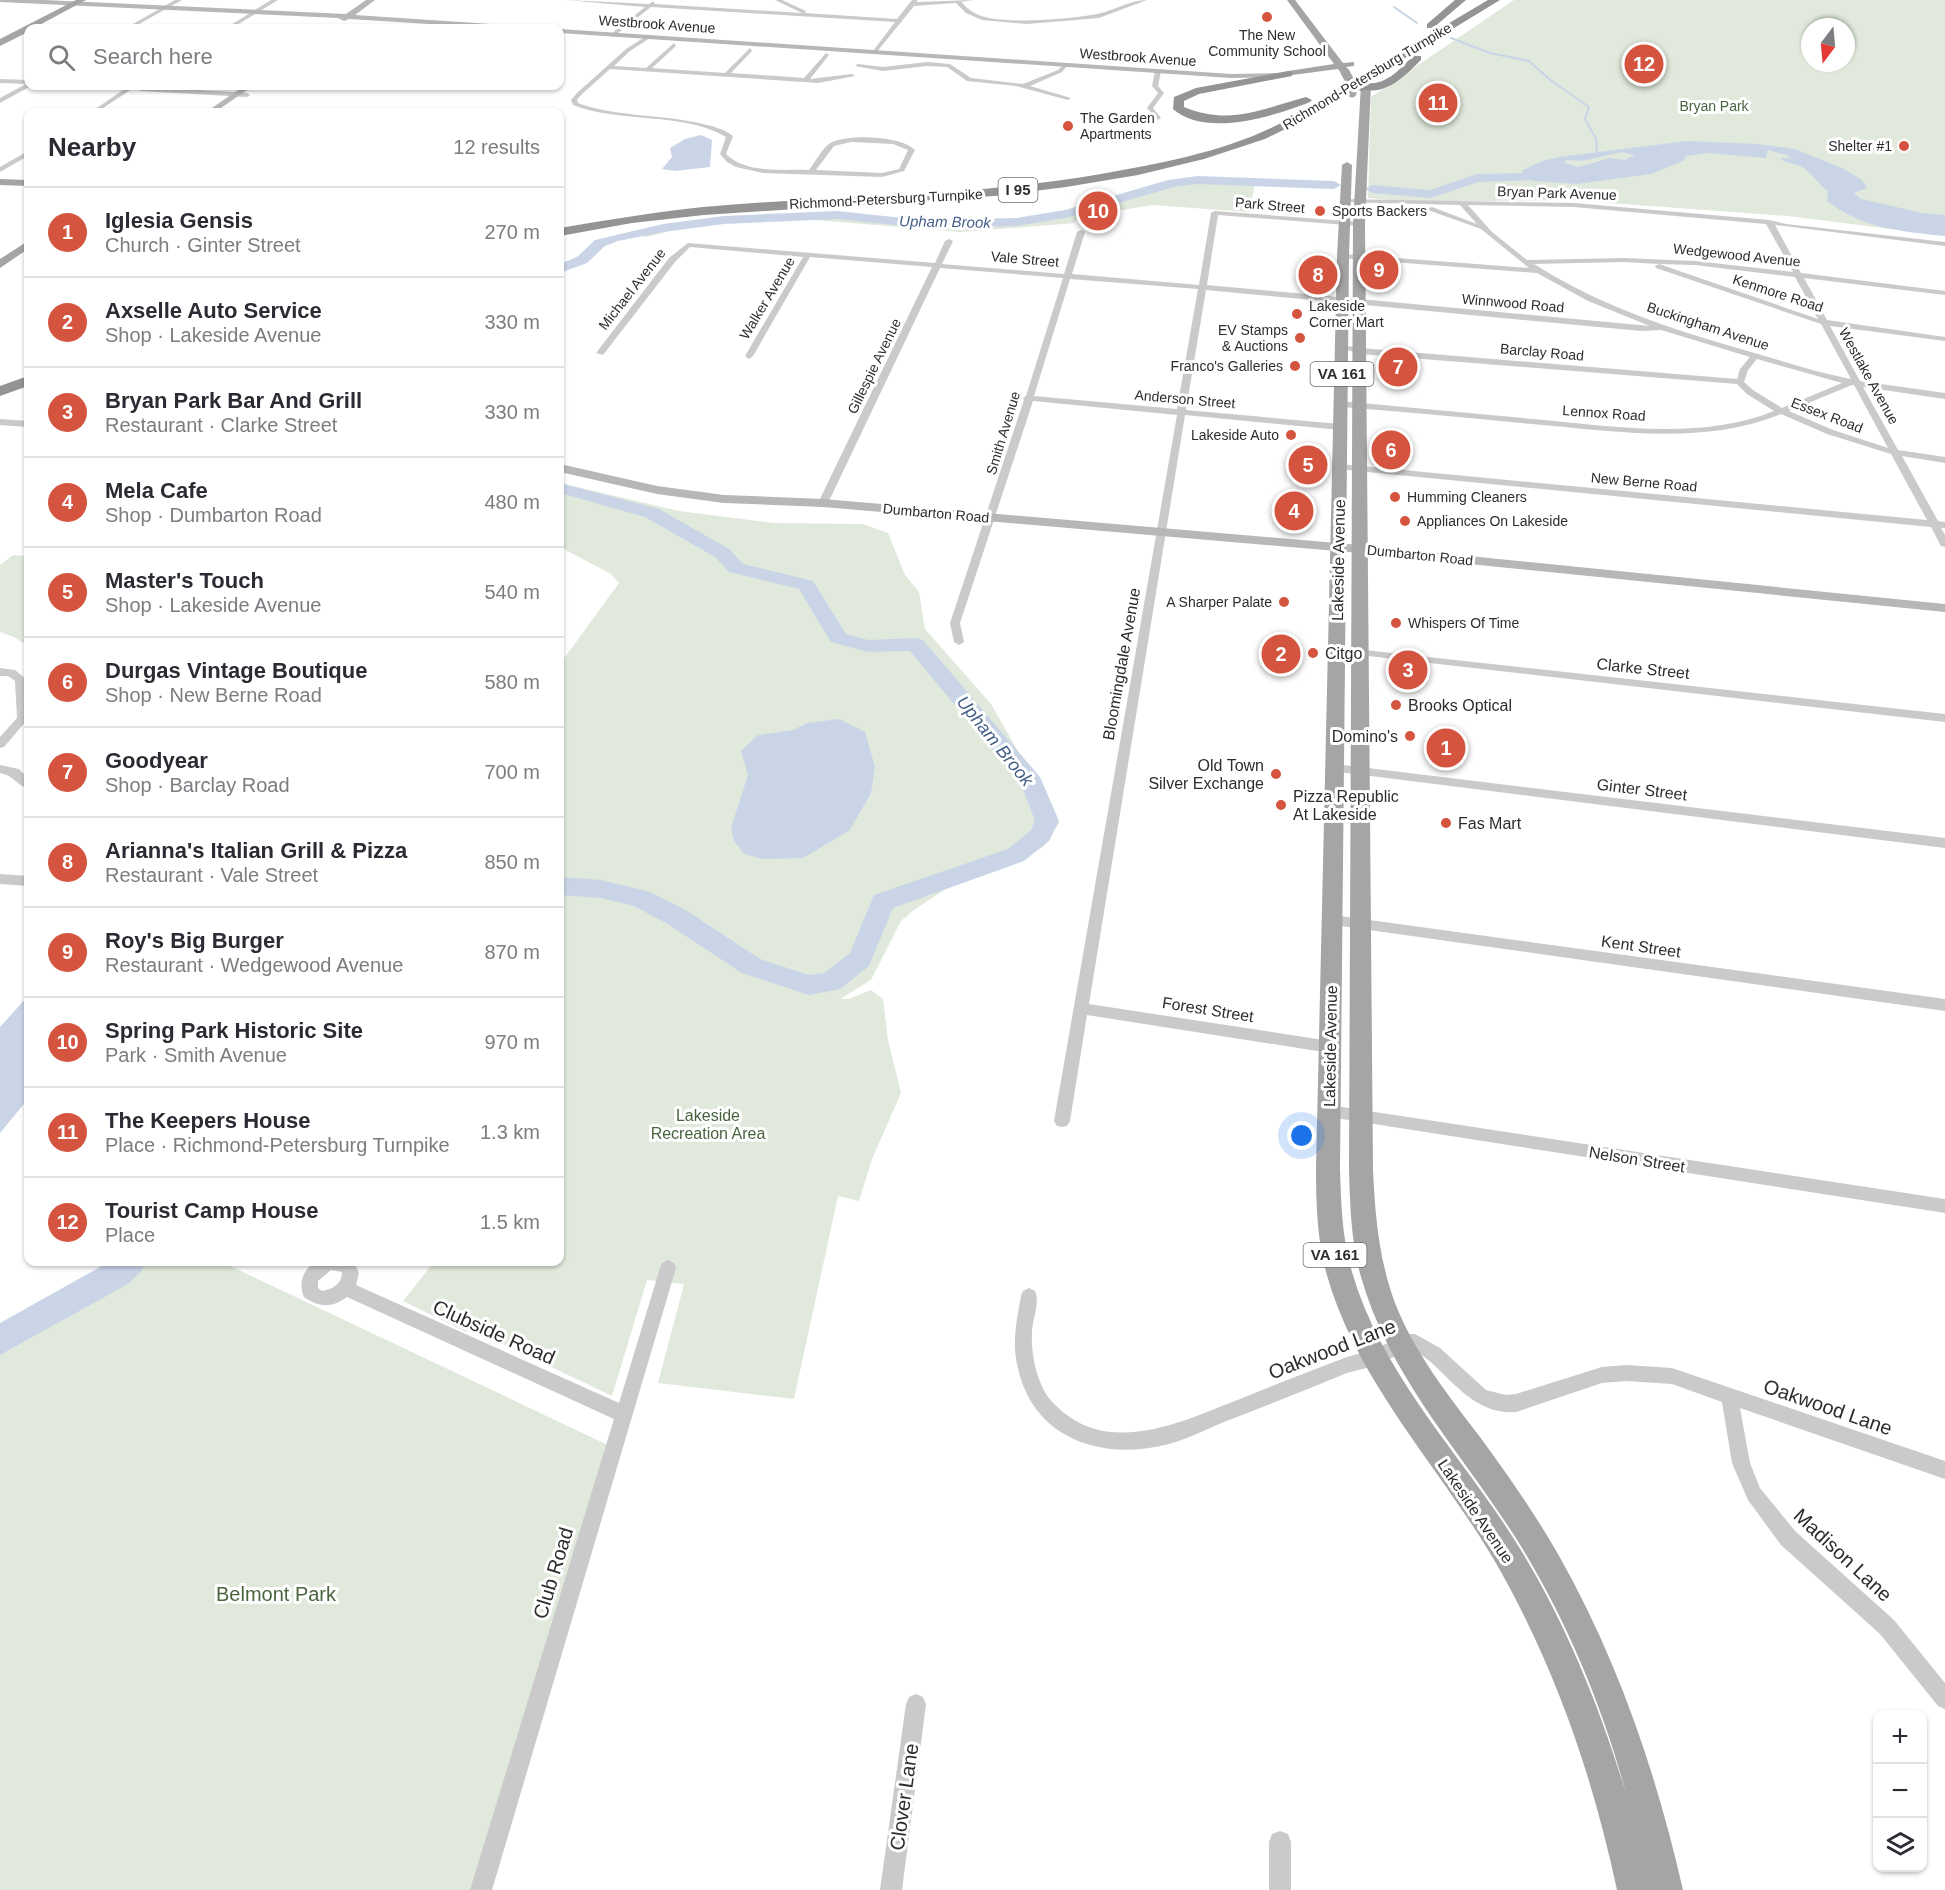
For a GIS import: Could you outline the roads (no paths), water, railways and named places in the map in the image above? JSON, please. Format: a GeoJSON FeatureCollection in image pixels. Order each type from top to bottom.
{"type":"FeatureCollection","features":[{"type":"Feature","properties":{"kind":"highway"},"geometry":{"type":"LineString","coordinates":[[1414,39],[1461,0]]}},
{"type":"Feature","properties":{"kind":"highway","name":"Richmond-Petersburg Turnpike"},"geometry":{"type":"LineString","coordinates":[[564,222],[706,202],[953,189],[1088,172],[1161,157],[1247,130],[1282,115],[1358,74],[1478,0]]}},
{"type":"Feature","properties":{"kind":"highway","name":"Richmond-Petersburg Turnpike"},"geometry":{"type":"LineString","coordinates":[[564,230],[635,219],[744,207],[968,195],[1038,188],[1171,164],[1263,136],[1287,124],[1495,0]]}},
{"type":"Feature","properties":{"kind":"highway"},"geometry":{"type":"LineString","coordinates":[[1360,87],[1383,87],[1393,82],[1444,31]]}},
{"type":"Feature","properties":{"kind":"highway"},"geometry":{"type":"LineString","coordinates":[[1288,74],[1183,96],[1178,99],[1179,109],[1196,116],[1237,119],[1257,117],[1317,95]]}},
{"type":"Feature","properties":{"kind":"highway"},"geometry":{"type":"LineString","coordinates":[[1223,87],[1230,82],[1231,76]]}},
{"type":"Feature","properties":{"kind":"highway"},"geometry":{"type":"LineString","coordinates":[[0,375],[24,368]]}},
{"type":"Feature","properties":{"kind":"highway"},"geometry":{"type":"LineString","coordinates":[[0,384],[24,377]]}},
{"type":"Feature","properties":{"kind":"highway"},"geometry":{"type":"LineString","coordinates":[[0,391],[24,382]]}},
{"type":"Feature","properties":{"kind":"main road"},"geometry":{"type":"LineString","coordinates":[[1291,0],[1348,67],[1360,87]]}},
{"type":"Feature","properties":{"kind":"main road"},"geometry":{"type":"LineString","coordinates":[[1300,0],[1360,87]]}},
{"type":"Feature","properties":{"kind":"main road"},"geometry":{"type":"LineString","coordinates":[[29,24],[74,2]]}},
{"type":"Feature","properties":{"kind":"main road"},"geometry":{"type":"LineString","coordinates":[[34,24],[74,2]]}},
{"type":"Feature","properties":{"kind":"main road"},"geometry":{"type":"LineString","coordinates":[[0,38],[24,26]]}},
{"type":"Feature","properties":{"kind":"main road"},"geometry":{"type":"LineString","coordinates":[[0,43],[24,30]]}},
{"type":"Feature","properties":{"kind":"main road","name":"Westbrook Avenue"},"geometry":{"type":"LineString","coordinates":[[1288,74],[1348,67]]}},
{"type":"Feature","properties":{"kind":"main road"},"geometry":{"type":"LineString","coordinates":[[1351,107],[1360,87]]}},
{"type":"Feature","properties":{"kind":"main road","name":"VA 161"},"geometry":{"type":"LineString","coordinates":[[1359,202],[1363,111],[1360,87]]}},
{"type":"Feature","properties":{"kind":"main road","name":"VA 161"},"geometry":{"type":"LineString","coordinates":[[1344,201],[1347,158]]}},
{"type":"Feature","properties":{"kind":"main road"},"geometry":{"type":"LineString","coordinates":[[0,176],[24,177]]}},
{"type":"Feature","properties":{"kind":"main road"},"geometry":{"type":"LineString","coordinates":[[0,182],[24,183]]}},
{"type":"Feature","properties":{"kind":"main road","name":"Lakeside Avenue"},"geometry":{"type":"LineString","coordinates":[[1344,201],[1340,467],[1349,548],[1349,651],[1360,771],[1362,1196],[1367,1249],[1383,1305],[1400,1345],[1430,1393],[1522,1520],[1582,1628],[1633,1758],[1647,1805],[1666,1890]]}},
{"type":"Feature","properties":{"kind":"main road","name":"Lakeside Avenue"},"geometry":{"type":"LineString","coordinates":[[1349,548],[1360,469],[1359,202]]}},
{"type":"Feature","properties":{"kind":"main road"},"geometry":{"type":"LineString","coordinates":[[0,264],[24,247]]}},
{"type":"Feature","properties":{"kind":"main road","name":"Lakeside Avenue"},"geometry":{"type":"LineString","coordinates":[[1349,651],[1335,768],[1328,1187],[1334,1247],[1349,1302],[1374,1358],[1396,1395],[1488,1524],[1532,1599],[1551,1639],[1575,1691],[1603,1768],[1617,1814],[1634,1890]]}},
{"type":"Feature","properties":{"kind":"street"},"geometry":{"type":"LineString","coordinates":[[0,0],[74,2],[454,24]]}},
{"type":"Feature","properties":{"kind":"street"},"geometry":{"type":"LineString","coordinates":[[136,24],[179,0]]}},
{"type":"Feature","properties":{"kind":"street"},"geometry":{"type":"LineString","coordinates":[[236,24],[275,0]]}},
{"type":"Feature","properties":{"kind":"street"},"geometry":{"type":"LineString","coordinates":[[341,24],[371,0]]}},
{"type":"Feature","properties":{"kind":"street"},"geometry":{"type":"LineString","coordinates":[[343,24],[381,0]]}},
{"type":"Feature","properties":{"kind":"street"},"geometry":{"type":"LineString","coordinates":[[568,0],[899,21]]}},
{"type":"Feature","properties":{"kind":"street"},"geometry":{"type":"LineString","coordinates":[[613,35],[657,0]]}},
{"type":"Feature","properties":{"kind":"street"},"geometry":{"type":"LineString","coordinates":[[778,0],[812,16]]}},
{"type":"Feature","properties":{"kind":"street"},"geometry":{"type":"LineString","coordinates":[[852,76],[858,66],[857,63],[873,53],[914,2],[970,0]]}},
{"type":"Feature","properties":{"kind":"street"},"geometry":{"type":"LineString","coordinates":[[958,2],[968,12],[984,19],[1027,22],[1099,16],[1144,0]]}},
{"type":"Feature","properties":{"kind":"street","name":"Westbrook Avenue"},"geometry":{"type":"LineString","coordinates":[[564,31],[751,47],[935,56],[1231,76],[1288,74]]}},
{"type":"Feature","properties":{"kind":"street"},"geometry":{"type":"LineString","coordinates":[[646,37],[609,66],[573,102],[590,111],[664,117],[718,129],[730,136],[723,154],[735,164],[755,169],[882,176],[899,171],[905,166],[912,149],[904,143],[851,140],[837,143],[830,147],[811,172]]}},
{"type":"Feature","properties":{"kind":"street","name":"Westbrook Avenue"},"geometry":{"type":"LineString","coordinates":[[648,69],[674,45]]}},
{"type":"Feature","properties":{"kind":"street"},"geometry":{"type":"LineString","coordinates":[[726,75],[751,47]]}},
{"type":"Feature","properties":{"kind":"street"},"geometry":{"type":"LineString","coordinates":[[609,66],[831,81],[858,75],[868,67],[873,53]]}},
{"type":"Feature","properties":{"kind":"street"},"geometry":{"type":"LineString","coordinates":[[806,80],[826,56]]}},
{"type":"Feature","properties":{"kind":"street"},"geometry":{"type":"LineString","coordinates":[[858,66],[948,65],[969,80],[1024,86],[1068,98]]}},
{"type":"Feature","properties":{"kind":"street"},"geometry":{"type":"LineString","coordinates":[[1024,86],[1060,71],[1065,65]]}},
{"type":"Feature","properties":{"kind":"street"},"geometry":{"type":"LineString","coordinates":[[1158,71],[1155,86],[1161,93],[1150,108],[1152,114],[1158,118]]}},
{"type":"Feature","properties":{"kind":"street"},"geometry":{"type":"LineString","coordinates":[[0,81],[24,84]]}},
{"type":"Feature","properties":{"kind":"street"},"geometry":{"type":"LineString","coordinates":[[0,101],[24,86]]}},
{"type":"Feature","properties":{"kind":"street"},"geometry":{"type":"LineString","coordinates":[[100,108],[127,90]]}},
{"type":"Feature","properties":{"kind":"street"},"geometry":{"type":"LineString","coordinates":[[180,90],[237,94]]}},
{"type":"Feature","properties":{"kind":"street"},"geometry":{"type":"LineString","coordinates":[[216,108],[237,94],[248,90]]}},
{"type":"Feature","properties":{"kind":"street"},"geometry":{"type":"LineString","coordinates":[[227,108],[248,90]]}},
{"type":"Feature","properties":{"kind":"street"},"geometry":{"type":"LineString","coordinates":[[0,171],[24,156]]}},
{"type":"Feature","properties":{"kind":"street","name":"Bryan Park Avenue"},"geometry":{"type":"LineString","coordinates":[[1344,201],[1409,205],[1544,204],[1606,207],[1769,222],[1786,226],[1945,244]]}},
{"type":"Feature","properties":{"kind":"street","name":"Buckingham Avenue"},"geometry":{"type":"LineString","coordinates":[[1463,204],[1483,230]]}},
{"type":"Feature","properties":{"kind":"street","name":"Buckingham Avenue"},"geometry":{"type":"LineString","coordinates":[[1409,205],[1452,215],[1483,230],[1540,271],[1595,299],[1663,327],[1833,378],[1945,396]]}},
{"type":"Feature","properties":{"kind":"street","name":"Park Street"},"geometry":{"type":"LineString","coordinates":[[1215,213],[1359,224]]}},
{"type":"Feature","properties":{"kind":"street","name":"Bloomingdale Avenue"},"geometry":{"type":"LineString","coordinates":[[1062,1121],[1215,213]]}},
{"type":"Feature","properties":{"kind":"street","name":"Bryan Park Avenue"},"geometry":{"type":"LineString","coordinates":[[1769,222],[1773,220],[1794,222],[1945,239]]}},
{"type":"Feature","properties":{"kind":"street","name":"Westlake Avenue"},"geometry":{"type":"LineString","coordinates":[[1769,222],[1895,452],[1940,524],[1945,544]]}},
{"type":"Feature","properties":{"kind":"street","name":"Smith Avenue"},"geometry":{"type":"LineString","coordinates":[[959,642],[955,623],[991,518],[1081,232]]}},
{"type":"Feature","properties":{"kind":"street","name":"Gillespie Avenue"},"geometry":{"type":"LineString","coordinates":[[823,503],[949,241]]}},
{"type":"Feature","properties":{"kind":"street","name":"Vale Street"},"geometry":{"type":"LineString","coordinates":[[688,244],[1360,302]]}},
{"type":"Feature","properties":{"kind":"street","name":"Michael Avenue"},"geometry":{"type":"LineString","coordinates":[[600,353],[676,255],[688,244]]}},
{"type":"Feature","properties":{"kind":"street","name":"Walker Avenue"},"geometry":{"type":"LineString","coordinates":[[748,356],[808,255]]}},
{"type":"Feature","properties":{"kind":"street"},"geometry":{"type":"LineString","coordinates":[[1343,256],[1540,271]]}},
{"type":"Feature","properties":{"kind":"street","name":"Wedgewood Avenue"},"geometry":{"type":"LineString","coordinates":[[1526,262],[1643,260],[1723,265],[1945,294]]}},
{"type":"Feature","properties":{"kind":"street","name":"Kenmore Road"},"geometry":{"type":"LineString","coordinates":[[1643,260],[1804,318],[1945,339]]}},
{"type":"Feature","properties":{"kind":"street","name":"Winnwood Road"},"geometry":{"type":"LineString","coordinates":[[1360,302],[1641,329],[1663,327]]}},
{"type":"Feature","properties":{"kind":"street","name":"Barclay Road"},"geometry":{"type":"LineString","coordinates":[[1342,347],[1360,351],[1740,382]]}},
{"type":"Feature","properties":{"kind":"street"},"geometry":{"type":"LineString","coordinates":[[1740,382],[1744,369],[1755,356]]}},
{"type":"Feature","properties":{"kind":"street","name":"Essex Road"},"geometry":{"type":"LineString","coordinates":[[1740,382],[1753,397],[1783,412],[1863,443],[1895,452],[1945,460]]}},
{"type":"Feature","properties":{"kind":"street","name":"Lennox Road"},"geometry":{"type":"LineString","coordinates":[[1341,404],[1655,430],[1722,427],[1764,418],[1783,412],[1831,388],[1857,382]]}},
{"type":"Feature","properties":{"kind":"street","name":"Anderson Street"},"geometry":{"type":"LineString","coordinates":[[1027,398],[1340,427]]}},
{"type":"Feature","properties":{"kind":"street"},"geometry":{"type":"LineString","coordinates":[[0,422],[24,424]]}},
{"type":"Feature","properties":{"kind":"street","name":"Dumbarton Road"},"geometry":{"type":"LineString","coordinates":[[564,458],[666,481],[786,494],[823,503]]}},
{"type":"Feature","properties":{"kind":"street","name":"New Berne Road"},"geometry":{"type":"LineString","coordinates":[[1340,467],[1940,524]]}},
{"type":"Feature","properties":{"kind":"street","name":"Dumbarton Road"},"geometry":{"type":"LineString","coordinates":[[564,469],[622,483],[688,495],[782,504],[823,503],[1349,548],[1945,608]]}},
{"type":"Feature","properties":{"kind":"street","name":"Clarke Street"},"geometry":{"type":"LineString","coordinates":[[1349,651],[1945,718]]}},
{"type":"Feature","properties":{"kind":"street"},"geometry":{"type":"LineString","coordinates":[[0,672],[11,672],[21,680],[23,719],[0,744]]}},
{"type":"Feature","properties":{"kind":"street","name":"Ginter Street"},"geometry":{"type":"LineString","coordinates":[[1335,768],[1945,843]]}},
{"type":"Feature","properties":{"kind":"street"},"geometry":{"type":"LineString","coordinates":[[0,769],[15,772],[24,780]]}},
{"type":"Feature","properties":{"kind":"street"},"geometry":{"type":"LineString","coordinates":[[0,879],[24,881]]}},
{"type":"Feature","properties":{"kind":"street","name":"Kent Street"},"geometry":{"type":"LineString","coordinates":[[1332,920],[1945,1005]]}},
{"type":"Feature","properties":{"kind":"street","name":"Forest Street"},"geometry":{"type":"LineString","coordinates":[[1080,1008],[1330,1047]]}},
{"type":"Feature","properties":{"kind":"street","name":"Nelson Street"},"geometry":{"type":"LineString","coordinates":[[1329,1111],[1945,1206]]}},
{"type":"Feature","properties":{"kind":"street","name":"Club Road"},"geometry":{"type":"LineString","coordinates":[[481,1890],[668,1268]]}},
{"type":"Feature","properties":{"kind":"street","name":"Clubside Road"},"geometry":{"type":"LineString","coordinates":[[346,1288],[625,1414]]}},
{"type":"Feature","properties":{"kind":"street","name":"Oakwood Lane"},"geometry":{"type":"LineString","coordinates":[[1029,1296],[1023,1319],[1024,1363],[1035,1395],[1059,1422],[1081,1435],[1106,1442],[1143,1442],[1166,1436],[1347,1365],[1374,1358],[1408,1342],[1424,1346],[1464,1384],[1490,1401],[1516,1403],[1585,1379],[1626,1372],[1685,1379],[1945,1470]]}},
{"type":"Feature","properties":{"kind":"street","name":"Madison Lane"},"geometry":{"type":"LineString","coordinates":[[1729,1394],[1741,1463],[1754,1494],[1788,1538],[1887,1627],[1945,1699]]}},
{"type":"Feature","properties":{"kind":"street","name":"Clover Lane"},"geometry":{"type":"LineString","coordinates":[[891,1890],[916,1704]]}},
{"type":"Feature","properties":{"kind":"street"},"geometry":{"type":"LineString","coordinates":[[1280,1842],[1280,1890]]}},
{"type":"Feature","properties":{"kind":"water"},"geometry":{"type":"Polygon","coordinates":[[[701,135],[712,140],[710,167],[675,171],[662,169],[672,157],[670,148],[685,139],[701,135]]]}},
{"type":"Feature","properties":{"kind":"water"},"geometry":{"type":"Polygon","coordinates":[[[1687,141],[1758,144],[1795,149],[1844,169],[1862,180],[1867,188],[1854,193],[1861,199],[1922,213],[1945,215],[1945,236],[1883,227],[1854,217],[1827,201],[1828,191],[1806,169],[1780,158],[1790,158],[1789,156],[1768,150],[1766,158],[1708,153],[1686,156],[1683,161],[1651,174],[1577,184],[1533,181],[1521,171],[1542,161],[1687,141]],[[1621,152],[1583,161],[1566,160],[1565,163],[1578,167],[1610,158],[1624,160],[1635,155],[1621,152]]]}},
{"type":"Feature","properties":{"kind":"water"},"geometry":{"type":"Polygon","coordinates":[[[839,719],[865,732],[875,767],[871,793],[850,830],[803,858],[763,859],[744,854],[734,841],[731,828],[748,775],[741,751],[758,735],[793,730],[807,723],[839,719]]]}},
{"type":"Feature","properties":{"kind":"water"},"geometry":{"type":"Polygon","coordinates":[[[24,1000],[24,1104],[0,1133],[0,1027],[24,1000]]]}},
{"type":"Feature","properties":{"kind":"waterway"},"geometry":{"type":"LineString","coordinates":[[1394,7],[1417,23]]}},
{"type":"Feature","properties":{"kind":"waterway"},"geometry":{"type":"LineString","coordinates":[[1451,38],[1490,53],[1529,61],[1549,79],[1589,107],[1585,119],[1596,139],[1597,153]]}},
{"type":"Feature","properties":{"kind":"waterway","name":"Upham Brook"},"geometry":{"type":"LineString","coordinates":[[1372,189],[1431,194],[1477,178],[1527,177]]}},
{"type":"Feature","properties":{"kind":"waterway","name":"Upham Brook"},"geometry":{"type":"LineString","coordinates":[[564,267],[582,260],[600,243],[614,238],[663,228],[724,220],[837,215],[922,224],[1016,222],[1066,214],[1173,183],[1198,180],[1334,185]]}},
{"type":"Feature","properties":{"kind":"waterway","name":"Upham Brook"},"geometry":{"type":"LineString","coordinates":[[564,489],[652,513],[722,553],[736,568],[806,585],[838,638],[868,646],[916,644],[1032,783],[1047,821],[1041,835],[1016,855],[883,902],[860,959],[831,982],[809,985],[751,966],[675,916],[641,899],[601,889],[564,886]]}},
{"type":"Feature","properties":{"kind":"waterway","name":"Upham Brook"},"geometry":{"type":"LineString","coordinates":[[0,1340],[117,1274],[126,1266]]}},
{"type":"Feature","properties":{"kind":"place","name":"The New Community School"},"geometry":{"type":"Point","coordinates":[1267,17]}},
{"type":"Feature","properties":{"kind":"place","name":"Tourist Camp House"},"geometry":{"type":"Point","coordinates":[1644,64]}},
{"type":"Feature","properties":{"kind":"place","name":"The Keepers House"},"geometry":{"type":"Point","coordinates":[1438,103]}},
{"type":"Feature","properties":{"kind":"place","name":"The Garden Apartments"},"geometry":{"type":"Point","coordinates":[1068,126]}},
{"type":"Feature","properties":{"kind":"place","name":"Shelter #1"},"geometry":{"type":"Point","coordinates":[1904,146]}},
{"type":"Feature","properties":{"kind":"place","name":"Spring Park Historic Site"},"geometry":{"type":"Point","coordinates":[1098,211]}},
{"type":"Feature","properties":{"kind":"place","name":"Sports Backers"},"geometry":{"type":"Point","coordinates":[1320,211]}},
{"type":"Feature","properties":{"kind":"place","name":"Roy's Big Burger"},"geometry":{"type":"Point","coordinates":[1379,270]}},
{"type":"Feature","properties":{"kind":"place","name":"Arianna's Italian Grill & Pizza"},"geometry":{"type":"Point","coordinates":[1318,275]}},
{"type":"Feature","properties":{"kind":"place","name":"Lakeside Corner Mart"},"geometry":{"type":"Point","coordinates":[1297,314]}},
{"type":"Feature","properties":{"kind":"place","name":"EV Stamps & Auctions"},"geometry":{"type":"Point","coordinates":[1300,338]}},
{"type":"Feature","properties":{"kind":"place","name":"Franco's Galleries"},"geometry":{"type":"Point","coordinates":[1295,366]}},
{"type":"Feature","properties":{"kind":"place","name":"Goodyear"},"geometry":{"type":"Point","coordinates":[1398,367]}},
{"type":"Feature","properties":{"kind":"place","name":"Lakeside Auto"},"geometry":{"type":"Point","coordinates":[1291,435]}},
{"type":"Feature","properties":{"kind":"place","name":"Durgas Vintage Boutique"},"geometry":{"type":"Point","coordinates":[1391,450]}},
{"type":"Feature","properties":{"kind":"place","name":"Master's Touch"},"geometry":{"type":"Point","coordinates":[1308,465]}},
{"type":"Feature","properties":{"kind":"place","name":"Humming Cleaners"},"geometry":{"type":"Point","coordinates":[1395,497]}},
{"type":"Feature","properties":{"kind":"place","name":"Mela Cafe"},"geometry":{"type":"Point","coordinates":[1294,511]}},
{"type":"Feature","properties":{"kind":"place","name":"Appliances On Lakeside"},"geometry":{"type":"Point","coordinates":[1405,521]}},
{"type":"Feature","properties":{"kind":"place","name":"A Sharper Palate"},"geometry":{"type":"Point","coordinates":[1284,602]}},
{"type":"Feature","properties":{"kind":"place","name":"Whispers Of Time"},"geometry":{"type":"Point","coordinates":[1396,623]}},
{"type":"Feature","properties":{"kind":"place","name":"Citgo"},"geometry":{"type":"Point","coordinates":[1313,653]}},
{"type":"Feature","properties":{"kind":"place","name":"Axselle Auto Service"},"geometry":{"type":"Point","coordinates":[1281,654]}},
{"type":"Feature","properties":{"kind":"place","name":"Bryan Park Bar And Grill"},"geometry":{"type":"Point","coordinates":[1408,670]}},
{"type":"Feature","properties":{"kind":"place","name":"Brooks Optical"},"geometry":{"type":"Point","coordinates":[1396,705]}},
{"type":"Feature","properties":{"kind":"place","name":"Domino's"},"geometry":{"type":"Point","coordinates":[1410,736]}},
{"type":"Feature","properties":{"kind":"place","name":"Iglesia Gensis"},"geometry":{"type":"Point","coordinates":[1446,748]}},
{"type":"Feature","properties":{"kind":"place","name":"Old Town Silver Exchange"},"geometry":{"type":"Point","coordinates":[1276,774]}},
{"type":"Feature","properties":{"kind":"place","name":"Pizza Republic At Lakeside"},"geometry":{"type":"Point","coordinates":[1281,805]}},
{"type":"Feature","properties":{"kind":"place","name":"Fas Mart"},"geometry":{"type":"Point","coordinates":[1446,823]}},
{"type":"Feature","properties":{"kind":"park label","name":"Bryan Park"},"geometry":{"type":"Point","coordinates":[1714,106]}},
{"type":"Feature","properties":{"kind":"park label","name":"Lakeside Recreation Area"},"geometry":{"type":"Point","coordinates":[708,1124]}},
{"type":"Feature","properties":{"kind":"park label","name":"Belmont Park"},"geometry":{"type":"Point","coordinates":[276,1594]}}]}
